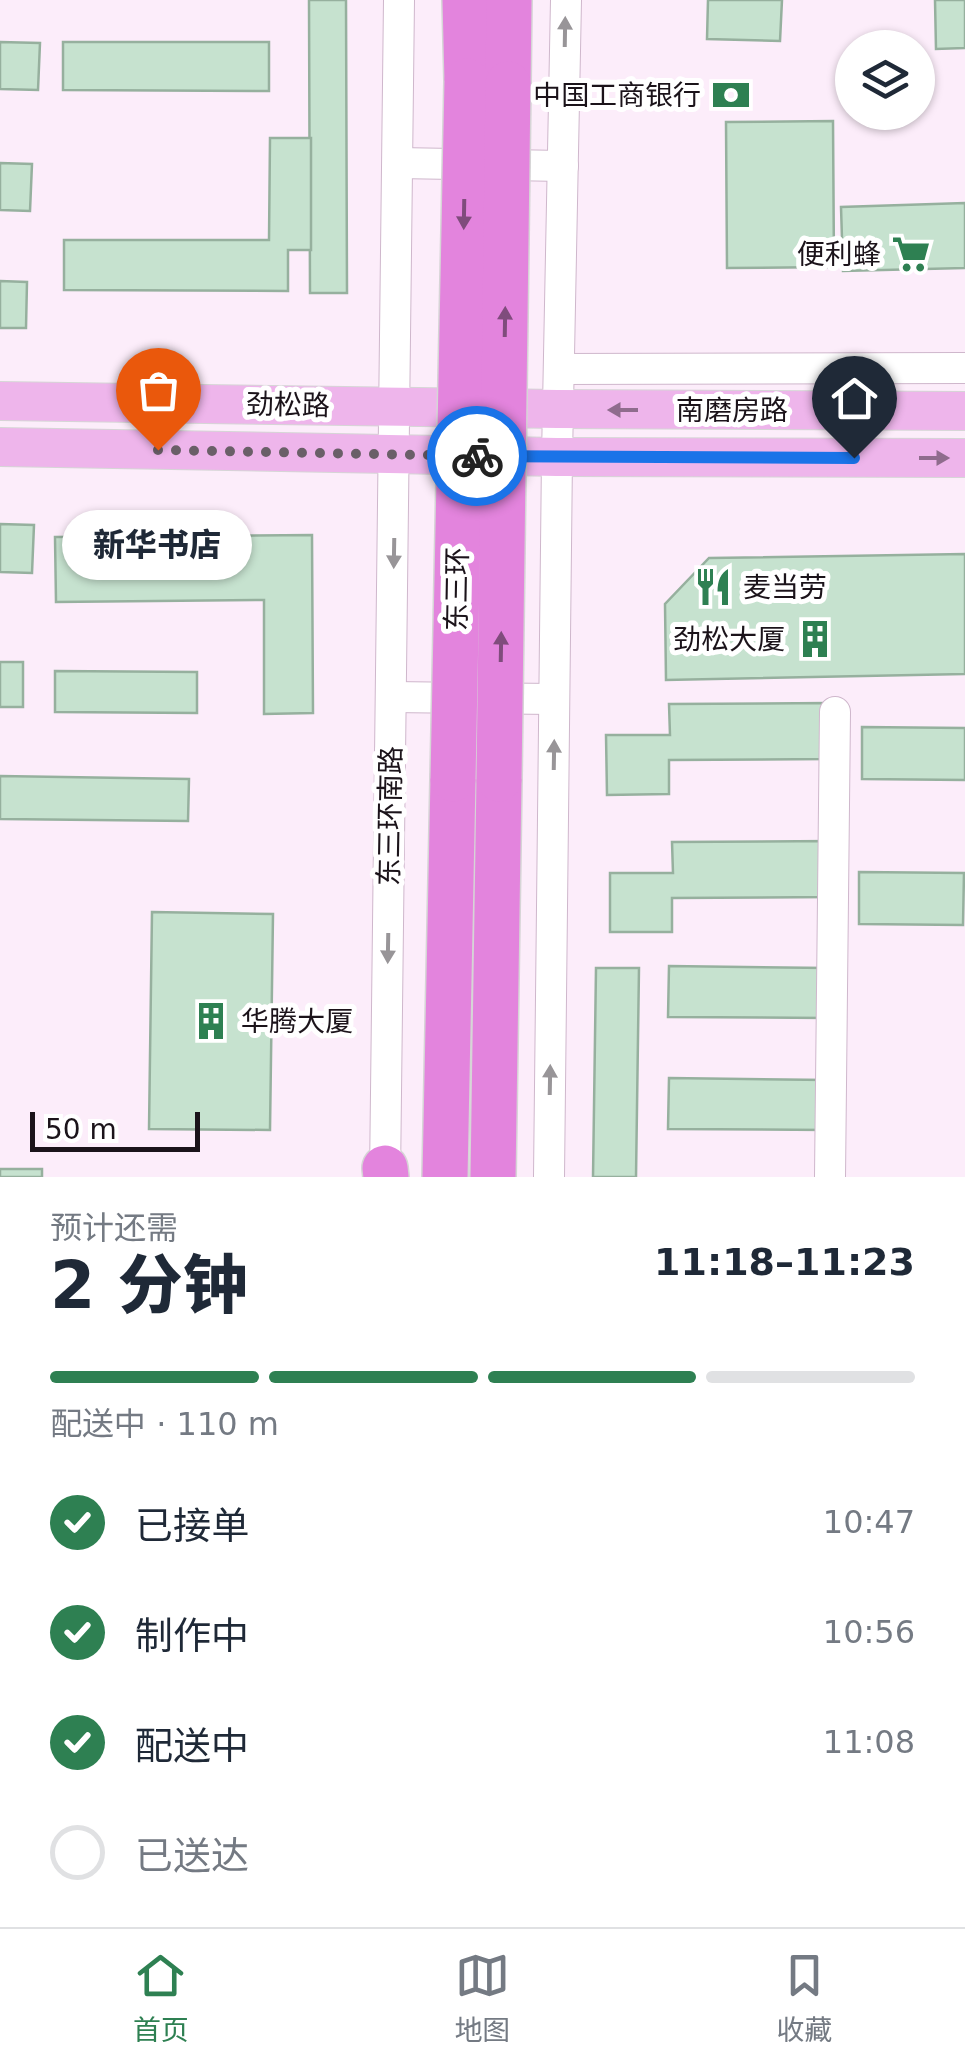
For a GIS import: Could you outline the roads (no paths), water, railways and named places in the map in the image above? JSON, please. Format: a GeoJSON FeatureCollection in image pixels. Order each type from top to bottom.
{"type":"FeatureCollection","features":[{"type":"Feature","properties":{"kind":"highway","name":"东三环"},"geometry":{"type":"LineString","coordinates":[[466,0],[487,83],[499,779],[492,1177]]}},
{"type":"Feature","properties":{"kind":"highway","name":"东三环"},"geometry":{"type":"LineString","coordinates":[[445,1177],[454,779],[487,83],[509,0]]}},
{"type":"Feature","properties":{"kind":"main road","name":"劲松路"},"geometry":{"type":"LineString","coordinates":[[0,401],[558,409]]}},
{"type":"Feature","properties":{"kind":"main road","name":"南磨房路"},"geometry":{"type":"LineString","coordinates":[[558,409],[965,411]]}},
{"type":"Feature","properties":{"kind":"main road","name":"劲松路"},"geometry":{"type":"LineString","coordinates":[[0,447],[556,457]]}},
{"type":"Feature","properties":{"kind":"main road","name":"南磨房路"},"geometry":{"type":"LineString","coordinates":[[556,457],[965,458]]}},
{"type":"Feature","properties":{"kind":"street","name":"东三环南路"},"geometry":{"type":"LineString","coordinates":[[385,1174],[400,0]]}},
{"type":"Feature","properties":{"kind":"street"},"geometry":{"type":"LineString","coordinates":[[549,1177],[556,457],[566,0]]}},
{"type":"Feature","properties":{"kind":"street"},"geometry":{"type":"LineString","coordinates":[[398,163],[563,166]]}},
{"type":"Feature","properties":{"kind":"street"},"geometry":{"type":"LineString","coordinates":[[559,368],[965,368]]}},
{"type":"Feature","properties":{"kind":"street"},"geometry":{"type":"LineString","coordinates":[[392,698],[554,698]]}},
{"type":"Feature","properties":{"kind":"street"},"geometry":{"type":"LineString","coordinates":[[830,1177],[835,712]]}},
{"type":"Feature","properties":{"kind":"place","name":"中国工商银行"},"geometry":{"type":"Point","coordinates":[731,95]}},
{"type":"Feature","properties":{"kind":"place","name":"便利蜂"},"geometry":{"type":"Point","coordinates":[911,254]}},
{"type":"Feature","properties":{"kind":"place","name":"新华书店"},"geometry":{"type":"Point","coordinates":[158,450]}},
{"type":"Feature","properties":{"kind":"place","name":"麦当劳"},"geometry":{"type":"Point","coordinates":[713,587]}},
{"type":"Feature","properties":{"kind":"place","name":"劲松大厦"},"geometry":{"type":"Point","coordinates":[815,639]}},
{"type":"Feature","properties":{"kind":"place","name":"华腾大厦"},"geometry":{"type":"Point","coordinates":[211,1021]}}]}
